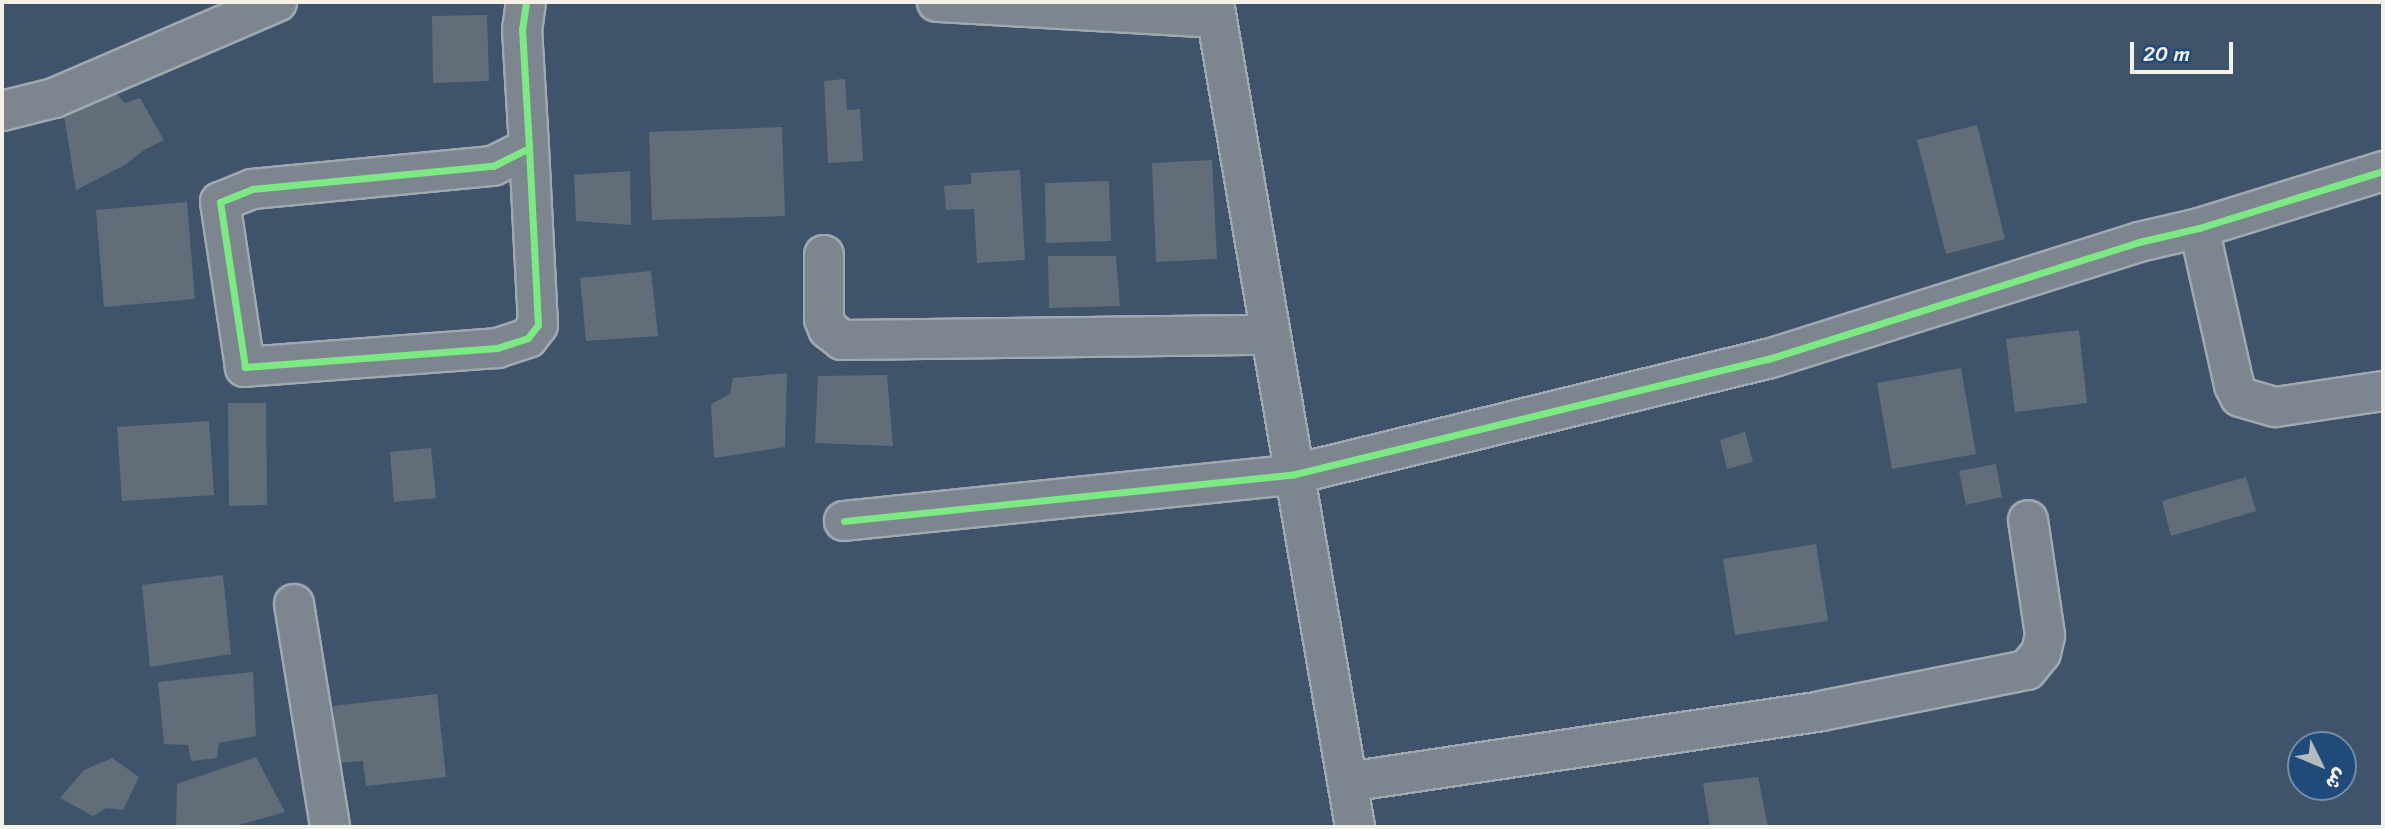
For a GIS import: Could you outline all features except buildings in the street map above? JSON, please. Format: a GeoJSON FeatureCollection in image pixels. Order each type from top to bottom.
{"type":"FeatureCollection","features":[{"type":"Feature","properties":{"kind":"street"},"geometry":{"type":"LineString","coordinates":[[2,111],[54,98],[277,2]]}},
{"type":"Feature","properties":{"kind":"street"},"geometry":{"type":"LineString","coordinates":[[526,2],[522,29],[529,148],[538,325],[528,338],[497,348],[245,367],[220,202],[252,189],[493,166],[529,148]]}},
{"type":"Feature","properties":{"kind":"street"},"geometry":{"type":"LineString","coordinates":[[937,2],[1215,10],[1355,827]]}},
{"type":"Feature","properties":{"kind":"street"},"geometry":{"type":"LineString","coordinates":[[844,521],[1295,474],[1768,359],[2150,239],[2199,228],[2383,171]]}},
{"type":"Feature","properties":{"kind":"street"},"geometry":{"type":"LineString","coordinates":[[2199,228],[2234,385],[2240,397],[2276,407],[2383,391]]}},
{"type":"Feature","properties":{"kind":"street"},"geometry":{"type":"LineString","coordinates":[[824,256],[824,319],[828,329],[842,340],[1270,335]]}},
{"type":"Feature","properties":{"kind":"street"},"geometry":{"type":"LineString","coordinates":[[1348,782],[1821,711],[2028,670],[2041,653],[2045,635],[2028,520]]}},
{"type":"Feature","properties":{"kind":"street"},"geometry":{"type":"LineString","coordinates":[[294,604],[330,827]]}},
{"type":"Feature","properties":{"kind":"cycle path"},"geometry":{"type":"LineString","coordinates":[[526,2],[522,29],[529,148],[538,325],[528,338],[497,348],[245,367],[220,202],[252,189],[493,166],[529,148]]}},
{"type":"Feature","properties":{"kind":"cycle path"},"geometry":{"type":"LineString","coordinates":[[844,521],[1295,474],[1768,359],[2139,242],[2199,228],[2383,171]]}}]}
